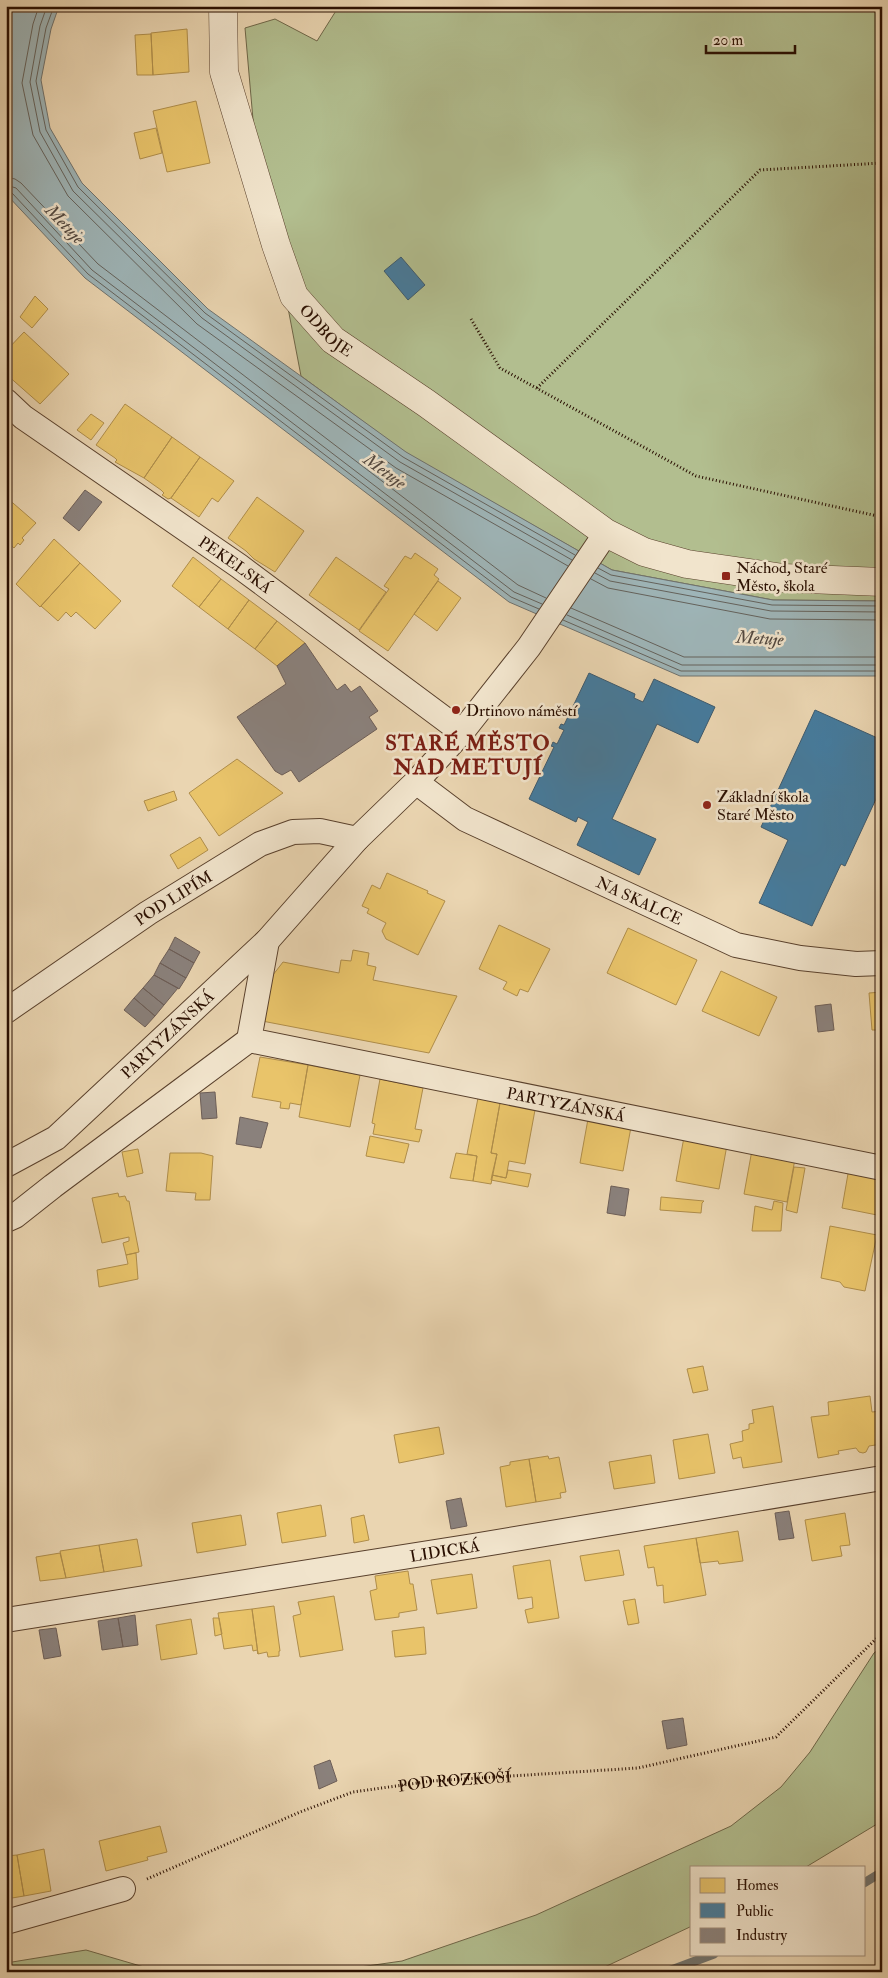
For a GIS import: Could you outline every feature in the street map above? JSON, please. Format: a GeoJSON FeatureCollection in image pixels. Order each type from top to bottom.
{"type":"FeatureCollection","features":[{"type":"Feature","properties":{"kind":"street","name":"ODBOJE"},"geometry":{"type":"LineString","coordinates":[[223,6],[224,72],[276,245],[294,296],[334,340],[426,403],[599,542],[687,564],[783,578],[882,582]]}},
{"type":"Feature","properties":{"kind":"street","name":"PEKELSKÁ"},"geometry":{"type":"LineString","coordinates":[[6,401],[22,417],[239,566],[462,732]]}},
{"type":"Feature","properties":{"kind":"street"},"geometry":{"type":"LineString","coordinates":[[6,1220],[15,1216],[249,1040],[267,941],[357,840],[416,782],[462,732],[529,647],[599,542]]}},
{"type":"Feature","properties":{"kind":"street","name":"NA SKALCE"},"geometry":{"type":"LineString","coordinates":[[416,782],[465,819],[736,945],[800,958],[856,964],[882,962]]}},
{"type":"Feature","properties":{"kind":"street","name":"POD LIPÍM"},"geometry":{"type":"LineString","coordinates":[[6,1011],[148,913],[260,844],[293,832],[320,831],[357,840]]}},
{"type":"Feature","properties":{"kind":"street","name":"PARTYZÁNSKÁ"},"geometry":{"type":"LineString","coordinates":[[6,1165],[56,1138],[267,941]]}},
{"type":"Feature","properties":{"kind":"street","name":"PARTYZÁNSKÁ"},"geometry":{"type":"LineString","coordinates":[[249,1040],[882,1168]]}},
{"type":"Feature","properties":{"kind":"street","name":"LIDICKÁ"},"geometry":{"type":"LineString","coordinates":[[6,1620],[473,1546],[882,1478]]}},
{"type":"Feature","properties":{"kind":"street"},"geometry":{"type":"LineString","coordinates":[[6,1922],[124,1889]]}},
{"type":"Feature","properties":{"kind":"path"},"geometry":{"type":"LineString","coordinates":[[536,388],[760,170],[882,163]]}},
{"type":"Feature","properties":{"kind":"path"},"geometry":{"type":"LineString","coordinates":[[471,319],[500,368],[696,476],[882,517]]}},
{"type":"Feature","properties":{"kind":"path","name":"POD ROZKOŠÍ"},"geometry":{"type":"LineString","coordinates":[[124,1889],[300,1812],[353,1792],[432,1781],[638,1768],[776,1738],[882,1634]]}},
{"type":"Feature","properties":{"kind":"green space"},"geometry":{"type":"Polygon","coordinates":[[[339,6],[882,6],[882,601],[773,600],[612,570],[406,453],[301,376],[276,245],[258,177],[245,28],[275,19],[317,41],[339,6]]]}},
{"type":"Feature","properties":{"kind":"green space"},"geometry":{"type":"Polygon","coordinates":[[[882,1647],[882,1821],[808,1866],[690,1866],[690,1927],[594,1972],[325,1972],[402,1961],[536,1915],[731,1826],[781,1787],[810,1752],[874,1653],[882,1647]]]}},
{"type":"Feature","properties":{"kind":"green space"},"geometry":{"type":"Polygon","coordinates":[[[86,1950],[161,1972],[6,1972],[6,1963],[86,1950]]]}},
{"type":"Feature","properties":{"kind":"water","name":"Metuje"},"geometry":{"type":"Polygon","coordinates":[[[6,6],[59,6],[51,29],[41,80],[50,128],[82,183],[208,309],[406,452],[612,570],[773,600],[882,601],[882,676],[680,676],[509,602],[85,278],[6,194],[6,6]]]}},
{"type":"Feature","properties":{"kind":"building: Homes"},"geometry":{"type":"Polygon","coordinates":[[[187,29],[189,72],[153,75],[151,33],[187,29]]]}},
{"type":"Feature","properties":{"kind":"building: Homes"},"geometry":{"type":"Polygon","coordinates":[[[151,34],[153,75],[137,75],[135,35],[151,34]]]}},
{"type":"Feature","properties":{"kind":"building: Homes"},"geometry":{"type":"Polygon","coordinates":[[[196,101],[210,163],[167,172],[153,111],[196,101]]]}},
{"type":"Feature","properties":{"kind":"building: Homes"},"geometry":{"type":"Polygon","coordinates":[[[156,128],[162,153],[140,159],[134,133],[156,128]]]}},
{"type":"Feature","properties":{"kind":"building: Homes"},"geometry":{"type":"Polygon","coordinates":[[[35,296],[48,309],[32,328],[20,317],[35,296]]]}},
{"type":"Feature","properties":{"kind":"building: Homes"},"geometry":{"type":"Polygon","coordinates":[[[24,332],[69,374],[40,404],[6,374],[6,351],[24,332]]]}},
{"type":"Feature","properties":{"kind":"building: Homes"},"geometry":{"type":"Polygon","coordinates":[[[125,404],[172,437],[144,478],[115,462],[117,460],[115,458],[96,445],[125,404]]]}},
{"type":"Feature","properties":{"kind":"building: Homes"},"geometry":{"type":"Polygon","coordinates":[[[91,414],[104,423],[91,440],[77,430],[91,414]]]}},
{"type":"Feature","properties":{"kind":"building: Homes"},"geometry":{"type":"Polygon","coordinates":[[[172,437],[200,457],[171,498],[168,499],[162,495],[164,493],[161,490],[144,478],[172,437]]]}},
{"type":"Feature","properties":{"kind":"building: Homes"},"geometry":{"type":"Polygon","coordinates":[[[200,457],[234,481],[218,502],[212,498],[199,517],[171,498],[200,457]]]}},
{"type":"Feature","properties":{"kind":"building: Homes"},"geometry":{"type":"Polygon","coordinates":[[[6,497],[36,523],[22,538],[24,540],[20,545],[18,543],[14,548],[6,541],[6,497]]]}},
{"type":"Feature","properties":{"kind":"building: Homes"},"geometry":{"type":"Polygon","coordinates":[[[257,497],[304,531],[275,572],[254,559],[228,538],[257,497]]]}},
{"type":"Feature","properties":{"kind":"building: Homes"},"geometry":{"type":"Polygon","coordinates":[[[54,539],[80,563],[40,607],[16,584],[54,539]]]}},
{"type":"Feature","properties":{"kind":"building: Homes"},"geometry":{"type":"Polygon","coordinates":[[[415,553],[438,569],[434,575],[439,579],[388,651],[359,631],[389,589],[384,586],[405,556],[411,559],[415,553]]]}},
{"type":"Feature","properties":{"kind":"building: Homes"},"geometry":{"type":"Polygon","coordinates":[[[193,557],[221,579],[199,607],[172,586],[193,557]]]}},
{"type":"Feature","properties":{"kind":"building: Homes"},"geometry":{"type":"Polygon","coordinates":[[[336,557],[386,592],[359,630],[309,595],[336,557]]]}},
{"type":"Feature","properties":{"kind":"building: Homes"},"geometry":{"type":"Polygon","coordinates":[[[80,563],[121,601],[95,629],[76,612],[71,617],[66,612],[58,621],[41,606],[80,563]]]}},
{"type":"Feature","properties":{"kind":"building: Homes"},"geometry":{"type":"Polygon","coordinates":[[[221,579],[249,600],[228,629],[199,607],[221,579]]]}},
{"type":"Feature","properties":{"kind":"building: Homes"},"geometry":{"type":"Polygon","coordinates":[[[438,581],[461,598],[437,631],[414,614],[438,581]]]}},
{"type":"Feature","properties":{"kind":"building: Homes"},"geometry":{"type":"Polygon","coordinates":[[[249,600],[277,621],[255,649],[228,629],[249,600]]]}},
{"type":"Feature","properties":{"kind":"building: Homes"},"geometry":{"type":"Polygon","coordinates":[[[277,621],[305,643],[277,666],[255,649],[277,621]]]}},
{"type":"Feature","properties":{"kind":"building: Homes"},"geometry":{"type":"Polygon","coordinates":[[[237,759],[283,793],[219,836],[189,793],[237,759]]]}},
{"type":"Feature","properties":{"kind":"building: Homes"},"geometry":{"type":"Polygon","coordinates":[[[174,791],[177,800],[148,811],[144,801],[174,791]]]}},
{"type":"Feature","properties":{"kind":"building: Homes"},"geometry":{"type":"Polygon","coordinates":[[[200,837],[208,850],[178,869],[170,855],[200,837]]]}},
{"type":"Feature","properties":{"kind":"building: Homes"},"geometry":{"type":"Polygon","coordinates":[[[387,873],[428,891],[427,893],[445,901],[418,955],[386,939],[382,931],[386,923],[367,913],[369,909],[362,906],[372,885],[380,889],[387,873]]]}},
{"type":"Feature","properties":{"kind":"building: Homes"},"geometry":{"type":"Polygon","coordinates":[[[499,925],[550,949],[528,992],[520,989],[517,996],[503,989],[507,982],[479,969],[499,925]]]}},
{"type":"Feature","properties":{"kind":"building: Homes"},"geometry":{"type":"Polygon","coordinates":[[[628,928],[697,960],[676,1005],[607,973],[628,928]]]}},
{"type":"Feature","properties":{"kind":"building: Homes"},"geometry":{"type":"Polygon","coordinates":[[[353,950],[369,953],[367,965],[376,967],[373,980],[457,996],[429,1053],[262,1021],[266,984],[283,962],[339,973],[341,960],[351,961],[353,950]]]}},
{"type":"Feature","properties":{"kind":"building: Homes"},"geometry":{"type":"Polygon","coordinates":[[[721,971],[777,997],[759,1036],[702,1011],[721,971]]]}},
{"type":"Feature","properties":{"kind":"building: Homes"},"geometry":{"type":"Polygon","coordinates":[[[882,992],[882,1030],[872,1030],[869,993],[882,992]]]}},
{"type":"Feature","properties":{"kind":"building: Homes"},"geometry":{"type":"Polygon","coordinates":[[[260,1057],[308,1065],[301,1105],[290,1103],[289,1109],[280,1108],[281,1102],[252,1097],[260,1057]]]}},
{"type":"Feature","properties":{"kind":"building: Homes"},"geometry":{"type":"Polygon","coordinates":[[[308,1065],[360,1075],[350,1127],[299,1117],[308,1065]]]}},
{"type":"Feature","properties":{"kind":"building: Homes"},"geometry":{"type":"Polygon","coordinates":[[[380,1079],[423,1088],[415,1129],[422,1130],[419,1142],[373,1134],[375,1124],[372,1123],[380,1079]]]}},
{"type":"Feature","properties":{"kind":"building: Homes"},"geometry":{"type":"Polygon","coordinates":[[[478,1098],[500,1103],[491,1153],[497,1154],[491,1184],[473,1181],[477,1156],[467,1154],[478,1098]]]}},
{"type":"Feature","properties":{"kind":"building: Homes"},"geometry":{"type":"Polygon","coordinates":[[[500,1103],[535,1110],[525,1164],[509,1161],[506,1178],[492,1175],[497,1154],[491,1153],[500,1103]]]}},
{"type":"Feature","properties":{"kind":"building: Homes"},"geometry":{"type":"Polygon","coordinates":[[[588,1119],[631,1127],[623,1171],[580,1163],[588,1119]]]}},
{"type":"Feature","properties":{"kind":"building: Homes"},"geometry":{"type":"Polygon","coordinates":[[[370,1136],[409,1144],[404,1163],[366,1156],[370,1136]]]}},
{"type":"Feature","properties":{"kind":"building: Homes"},"geometry":{"type":"Polygon","coordinates":[[[684,1137],[727,1145],[719,1189],[676,1181],[684,1137]]]}},
{"type":"Feature","properties":{"kind":"building: Homes"},"geometry":{"type":"Polygon","coordinates":[[[138,1149],[143,1173],[127,1177],[122,1152],[138,1149]]]}},
{"type":"Feature","properties":{"kind":"building: Homes"},"geometry":{"type":"Polygon","coordinates":[[[752,1150],[795,1159],[787,1202],[744,1194],[752,1150]]]}},
{"type":"Feature","properties":{"kind":"building: Homes"},"geometry":{"type":"Polygon","coordinates":[[[170,1153],[201,1153],[213,1156],[210,1200],[195,1200],[196,1193],[166,1191],[170,1153]]]}},
{"type":"Feature","properties":{"kind":"building: Homes"},"geometry":{"type":"Polygon","coordinates":[[[456,1153],[477,1156],[473,1181],[450,1178],[456,1153]]]}},
{"type":"Feature","properties":{"kind":"building: Homes"},"geometry":{"type":"Polygon","coordinates":[[[794,1167],[805,1168],[797,1213],[786,1210],[794,1167]]]}},
{"type":"Feature","properties":{"kind":"building: Homes"},"geometry":{"type":"Polygon","coordinates":[[[849,1168],[882,1175],[882,1216],[842,1208],[849,1168]]]}},
{"type":"Feature","properties":{"kind":"building: Homes"},"geometry":{"type":"Polygon","coordinates":[[[508,1170],[531,1174],[528,1187],[491,1180],[492,1175],[506,1178],[508,1170]]]}},
{"type":"Feature","properties":{"kind":"building: Homes"},"geometry":{"type":"Polygon","coordinates":[[[118,1193],[119,1197],[125,1196],[127,1201],[129,1201],[139,1252],[126,1255],[123,1243],[129,1241],[129,1237],[102,1243],[92,1198],[118,1193]]]}},
{"type":"Feature","properties":{"kind":"building: Homes"},"geometry":{"type":"Polygon","coordinates":[[[661,1197],[704,1201],[701,1213],[660,1210],[661,1197]]]}},
{"type":"Feature","properties":{"kind":"building: Homes"},"geometry":{"type":"Polygon","coordinates":[[[774,1201],[783,1203],[781,1231],[752,1231],[755,1206],[772,1210],[774,1201]]]}},
{"type":"Feature","properties":{"kind":"building: Homes"},"geometry":{"type":"Polygon","coordinates":[[[830,1226],[877,1235],[865,1291],[844,1287],[840,1282],[821,1278],[830,1226]]]}},
{"type":"Feature","properties":{"kind":"building: Homes"},"geometry":{"type":"Polygon","coordinates":[[[136,1253],[138,1279],[99,1287],[97,1270],[128,1264],[126,1255],[136,1253]]]}},
{"type":"Feature","properties":{"kind":"building: Homes"},"geometry":{"type":"Polygon","coordinates":[[[6,1292],[11,1314],[6,1316],[6,1292]]]}},
{"type":"Feature","properties":{"kind":"building: Homes"},"geometry":{"type":"Polygon","coordinates":[[[703,1366],[708,1390],[693,1393],[687,1369],[703,1366]]]}},
{"type":"Feature","properties":{"kind":"building: Homes"},"geometry":{"type":"Polygon","coordinates":[[[870,1396],[872,1412],[882,1411],[882,1444],[869,1446],[866,1452],[863,1453],[859,1452],[856,1448],[838,1451],[839,1454],[818,1458],[811,1417],[829,1415],[828,1402],[870,1396]]]}},
{"type":"Feature","properties":{"kind":"building: Homes"},"geometry":{"type":"Polygon","coordinates":[[[773,1406],[782,1462],[743,1468],[741,1457],[733,1459],[730,1444],[743,1441],[742,1431],[749,1429],[749,1424],[754,1423],[752,1410],[773,1406]]]}},
{"type":"Feature","properties":{"kind":"building: Homes"},"geometry":{"type":"Polygon","coordinates":[[[439,1427],[444,1454],[399,1463],[394,1435],[439,1427]]]}},
{"type":"Feature","properties":{"kind":"building: Homes"},"geometry":{"type":"Polygon","coordinates":[[[708,1434],[715,1473],[679,1479],[673,1440],[708,1434]]]}},
{"type":"Feature","properties":{"kind":"building: Homes"},"geometry":{"type":"Polygon","coordinates":[[[651,1455],[655,1483],[614,1489],[609,1462],[651,1455]]]}},
{"type":"Feature","properties":{"kind":"building: Homes"},"geometry":{"type":"Polygon","coordinates":[[[548,1456],[549,1459],[559,1457],[566,1492],[560,1493],[561,1498],[536,1502],[529,1459],[548,1456]]]}},
{"type":"Feature","properties":{"kind":"building: Homes"},"geometry":{"type":"Polygon","coordinates":[[[529,1459],[536,1502],[506,1507],[500,1467],[510,1465],[510,1462],[529,1459]]]}},
{"type":"Feature","properties":{"kind":"building: Homes"},"geometry":{"type":"Polygon","coordinates":[[[321,1505],[326,1536],[282,1543],[277,1513],[321,1505]]]}},
{"type":"Feature","properties":{"kind":"building: Homes"},"geometry":{"type":"Polygon","coordinates":[[[845,1513],[850,1545],[840,1546],[842,1556],[812,1561],[805,1520],[845,1513]]]}},
{"type":"Feature","properties":{"kind":"building: Homes"},"geometry":{"type":"Polygon","coordinates":[[[241,1515],[246,1545],[197,1553],[192,1523],[241,1515]]]}},
{"type":"Feature","properties":{"kind":"building: Homes"},"geometry":{"type":"Polygon","coordinates":[[[364,1515],[369,1540],[354,1543],[351,1518],[364,1515]]]}},
{"type":"Feature","properties":{"kind":"building: Homes"},"geometry":{"type":"Polygon","coordinates":[[[738,1531],[743,1561],[719,1564],[718,1561],[700,1563],[696,1538],[738,1531]]]}},
{"type":"Feature","properties":{"kind":"building: Homes"},"geometry":{"type":"Polygon","coordinates":[[[696,1538],[706,1595],[664,1603],[663,1585],[657,1586],[654,1567],[648,1568],[644,1546],[696,1538]]]}},
{"type":"Feature","properties":{"kind":"building: Homes"},"geometry":{"type":"Polygon","coordinates":[[[137,1539],[142,1566],[104,1572],[99,1545],[137,1539]]]}},
{"type":"Feature","properties":{"kind":"building: Homes"},"geometry":{"type":"Polygon","coordinates":[[[99,1545],[104,1572],[66,1578],[60,1551],[99,1545]]]}},
{"type":"Feature","properties":{"kind":"building: Homes"},"geometry":{"type":"Polygon","coordinates":[[[619,1550],[624,1575],[585,1581],[580,1556],[619,1550]]]}},
{"type":"Feature","properties":{"kind":"building: Homes"},"geometry":{"type":"Polygon","coordinates":[[[60,1553],[66,1578],[40,1581],[36,1557],[60,1553]]]}},
{"type":"Feature","properties":{"kind":"building: Homes"},"geometry":{"type":"Polygon","coordinates":[[[550,1560],[559,1618],[528,1623],[525,1610],[533,1608],[532,1597],[518,1599],[513,1566],[550,1560]]]}},
{"type":"Feature","properties":{"kind":"building: Homes"},"geometry":{"type":"Polygon","coordinates":[[[408,1571],[410,1584],[413,1584],[417,1610],[399,1613],[399,1617],[375,1620],[370,1591],[377,1589],[375,1576],[408,1571]]]}},
{"type":"Feature","properties":{"kind":"building: Homes"},"geometry":{"type":"Polygon","coordinates":[[[472,1574],[477,1608],[437,1614],[431,1580],[472,1574]]]}},
{"type":"Feature","properties":{"kind":"building: Homes"},"geometry":{"type":"Polygon","coordinates":[[[334,1596],[343,1650],[300,1657],[293,1616],[301,1614],[298,1602],[334,1596]]]}},
{"type":"Feature","properties":{"kind":"building: Homes"},"geometry":{"type":"Polygon","coordinates":[[[635,1599],[639,1623],[628,1625],[623,1601],[635,1599]]]}},
{"type":"Feature","properties":{"kind":"building: Homes"},"geometry":{"type":"Polygon","coordinates":[[[274,1606],[280,1651],[279,1656],[268,1657],[267,1652],[258,1654],[252,1609],[274,1606]]]}},
{"type":"Feature","properties":{"kind":"building: Homes"},"geometry":{"type":"Polygon","coordinates":[[[252,1609],[258,1654],[257,1650],[253,1651],[252,1645],[224,1649],[218,1613],[252,1609]]]}},
{"type":"Feature","properties":{"kind":"building: Homes"},"geometry":{"type":"Polygon","coordinates":[[[213,1618],[219,1618],[222,1634],[215,1636],[213,1618]]]}},
{"type":"Feature","properties":{"kind":"building: Homes"},"geometry":{"type":"Polygon","coordinates":[[[191,1619],[197,1654],[161,1660],[156,1625],[191,1619]]]}},
{"type":"Feature","properties":{"kind":"building: Homes"},"geometry":{"type":"Polygon","coordinates":[[[424,1627],[426,1654],[395,1657],[392,1631],[424,1627]]]}},
{"type":"Feature","properties":{"kind":"building: Homes"},"geometry":{"type":"Polygon","coordinates":[[[160,1826],[167,1852],[147,1857],[148,1860],[106,1871],[99,1841],[160,1826]]]}},
{"type":"Feature","properties":{"kind":"building: Homes"},"geometry":{"type":"Polygon","coordinates":[[[44,1849],[51,1891],[24,1896],[17,1855],[44,1849]]]}},
{"type":"Feature","properties":{"kind":"building: Homes"},"geometry":{"type":"Polygon","coordinates":[[[17,1855],[24,1896],[6,1899],[6,1856],[17,1855]]]}},
{"type":"Feature","properties":{"kind":"building: Public"},"geometry":{"type":"Polygon","coordinates":[[[401,257],[425,285],[408,300],[384,271],[401,257]]]}},
{"type":"Feature","properties":{"kind":"building: Public"},"geometry":{"type":"Polygon","coordinates":[[[589,673],[635,694],[634,698],[643,702],[654,679],[715,707],[698,743],[657,724],[612,819],[656,839],[639,875],[577,845],[588,822],[578,817],[576,822],[529,799],[554,747],[551,746],[553,742],[557,744],[564,730],[559,728],[561,724],[564,725],[589,673]]]}},
{"type":"Feature","properties":{"kind":"building: Public"},"geometry":{"type":"Polygon","coordinates":[[[815,710],[882,740],[882,786],[845,866],[841,864],[812,926],[759,903],[788,840],[761,827],[815,710]]]}},
{"type":"Feature","properties":{"kind":"building: Industry"},"geometry":{"type":"Polygon","coordinates":[[[85,490],[102,502],[79,531],[63,518],[85,490]]]}},
{"type":"Feature","properties":{"kind":"building: Industry"},"geometry":{"type":"Polygon","coordinates":[[[305,643],[337,690],[345,684],[351,692],[360,686],[378,711],[369,717],[377,729],[299,782],[291,770],[282,775],[275,771],[237,717],[286,684],[277,666],[305,643]]]}},
{"type":"Feature","properties":{"kind":"building: Industry"},"geometry":{"type":"Polygon","coordinates":[[[175,937],[200,952],[194,963],[169,949],[175,937]]]}},
{"type":"Feature","properties":{"kind":"building: Industry"},"geometry":{"type":"Polygon","coordinates":[[[169,949],[194,963],[186,978],[160,963],[169,949]]]}},
{"type":"Feature","properties":{"kind":"building: Industry"},"geometry":{"type":"Polygon","coordinates":[[[160,963],[186,978],[179,989],[154,975],[160,963]]]}},
{"type":"Feature","properties":{"kind":"building: Industry"},"geometry":{"type":"Polygon","coordinates":[[[154,975],[178,988],[164,1005],[143,988],[154,975]]]}},
{"type":"Feature","properties":{"kind":"building: Industry"},"geometry":{"type":"Polygon","coordinates":[[[143,988],[164,1005],[155,1016],[134,998],[143,988]]]}},
{"type":"Feature","properties":{"kind":"building: Industry"},"geometry":{"type":"Polygon","coordinates":[[[134,998],[155,1016],[145,1027],[124,1010],[134,998]]]}},
{"type":"Feature","properties":{"kind":"building: Industry"},"geometry":{"type":"Polygon","coordinates":[[[831,1004],[834,1030],[818,1032],[815,1006],[831,1004]]]}},
{"type":"Feature","properties":{"kind":"building: Industry"},"geometry":{"type":"Polygon","coordinates":[[[215,1092],[217,1118],[202,1119],[200,1093],[215,1092]]]}},
{"type":"Feature","properties":{"kind":"building: Industry"},"geometry":{"type":"Polygon","coordinates":[[[240,1117],[268,1123],[261,1148],[236,1144],[240,1117]]]}},
{"type":"Feature","properties":{"kind":"building: Industry"},"geometry":{"type":"Polygon","coordinates":[[[611,1186],[629,1189],[625,1216],[607,1213],[611,1186]]]}},
{"type":"Feature","properties":{"kind":"building: Industry"},"geometry":{"type":"Polygon","coordinates":[[[461,1498],[467,1526],[451,1529],[446,1501],[461,1498]]]}},
{"type":"Feature","properties":{"kind":"building: Industry"},"geometry":{"type":"Polygon","coordinates":[[[789,1511],[794,1538],[779,1540],[775,1513],[789,1511]]]}},
{"type":"Feature","properties":{"kind":"building: Industry"},"geometry":{"type":"Polygon","coordinates":[[[135,1615],[138,1645],[123,1647],[118,1618],[135,1615]]]}},
{"type":"Feature","properties":{"kind":"building: Industry"},"geometry":{"type":"Polygon","coordinates":[[[118,1618],[123,1647],[102,1650],[98,1621],[118,1618]]]}},
{"type":"Feature","properties":{"kind":"building: Industry"},"geometry":{"type":"Polygon","coordinates":[[[56,1628],[61,1656],[44,1659],[39,1630],[56,1628]]]}},
{"type":"Feature","properties":{"kind":"building: Industry"},"geometry":{"type":"Polygon","coordinates":[[[683,1718],[687,1745],[667,1749],[662,1721],[683,1718]]]}},
{"type":"Feature","properties":{"kind":"building: Industry"},"geometry":{"type":"Polygon","coordinates":[[[330,1760],[337,1781],[319,1789],[314,1766],[330,1760]]]}},
{"type":"Feature","properties":{"kind":"waterway"},"geometry":{"type":"LineString","coordinates":[[866,1882],[882,1872]]}},
{"type":"Feature","properties":{"kind":"waterway"},"geometry":{"type":"LineString","coordinates":[[666,1972],[709,1956]]}},
{"type":"Feature","properties":{"kind":"place","name":"Náchod, Staré Město, škola"},"geometry":{"type":"Point","coordinates":[726,576]}},
{"type":"Feature","properties":{"kind":"place","name":"Drtinovo náměstí"},"geometry":{"type":"Point","coordinates":[456,710]}},
{"type":"Feature","properties":{"kind":"place","name":"Základní škola Staré Město"},"geometry":{"type":"Point","coordinates":[707,805]}},
{"type":"Feature","properties":{"kind":"district","name":"STARÉ MĚSTO NAD METUJÍ"},"geometry":{"type":"Point","coordinates":[468,755]}}]}
